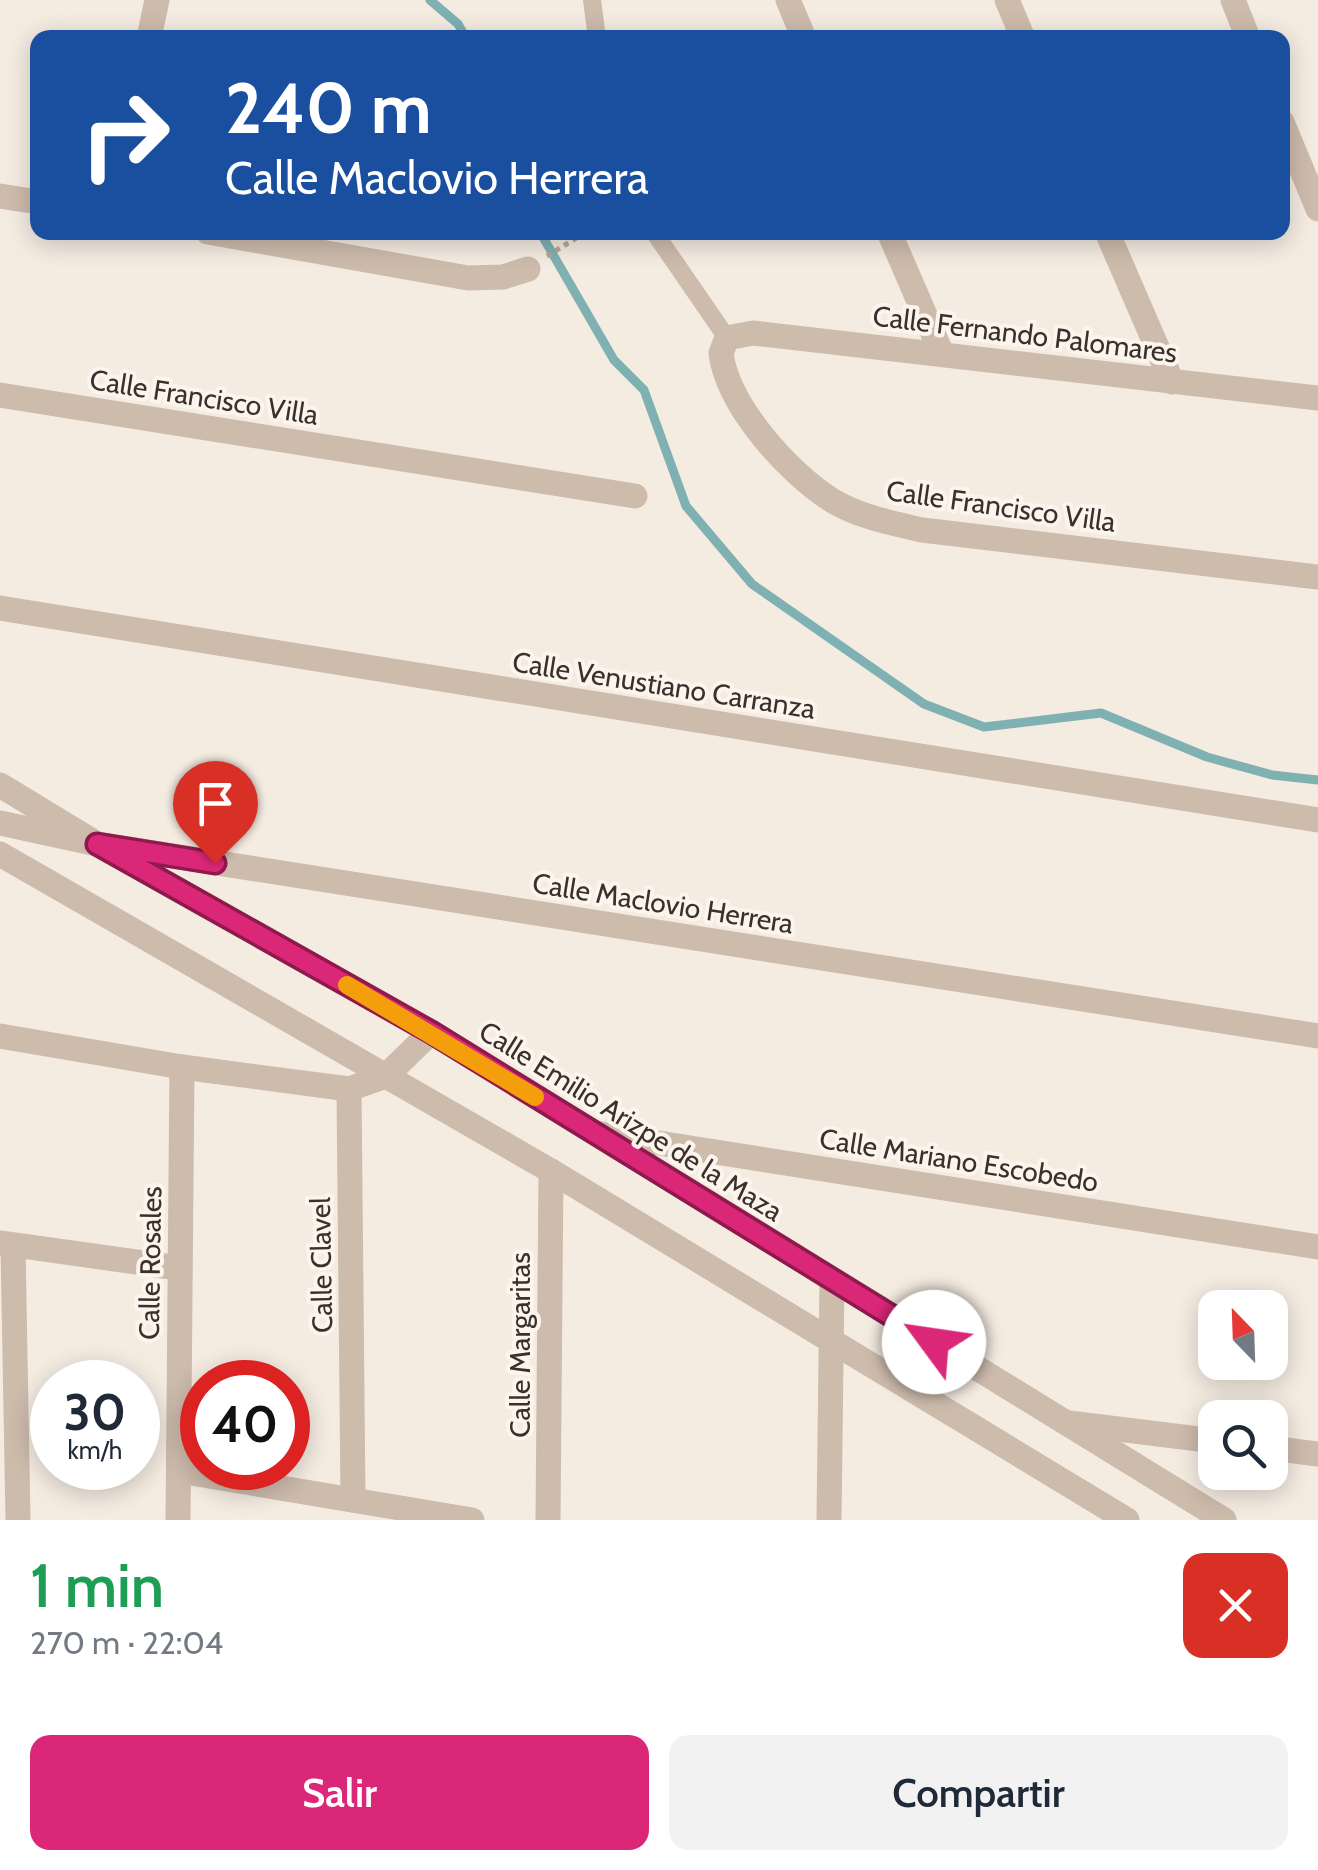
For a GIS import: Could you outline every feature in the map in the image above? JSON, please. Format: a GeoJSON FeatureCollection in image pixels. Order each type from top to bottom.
{"type":"FeatureCollection","features":[{"type":"Feature","properties":{"kind":"street"},"geometry":{"type":"LineString","coordinates":[[151,30],[157,0]]}},
{"type":"Feature","properties":{"kind":"street"},"geometry":{"type":"LineString","coordinates":[[592,0],[596,30]]}},
{"type":"Feature","properties":{"kind":"street"},"geometry":{"type":"LineString","coordinates":[[788,0],[801,30]]}},
{"type":"Feature","properties":{"kind":"street"},"geometry":{"type":"LineString","coordinates":[[1007,0],[1020,30]]}},
{"type":"Feature","properties":{"kind":"street"},"geometry":{"type":"LineString","coordinates":[[1233,0],[1245,30]]}},
{"type":"Feature","properties":{"kind":"street"},"geometry":{"type":"LineString","coordinates":[[1290,141],[1318,209]]}},
{"type":"Feature","properties":{"kind":"street"},"geometry":{"type":"LineString","coordinates":[[0,196],[30,201]]}},
{"type":"Feature","properties":{"kind":"street"},"geometry":{"type":"LineString","coordinates":[[253,240],[468,278],[503,277],[528,269]]}},
{"type":"Feature","properties":{"kind":"street","name":"Calle Francisco Villa"},"geometry":{"type":"LineString","coordinates":[[660,240],[727,338],[722,362],[746,414],[794,470],[832,500],[868,517],[922,530],[1318,577]]}},
{"type":"Feature","properties":{"kind":"street"},"geometry":{"type":"LineString","coordinates":[[892,240],[941,352]]}},
{"type":"Feature","properties":{"kind":"street"},"geometry":{"type":"LineString","coordinates":[[1110,240],[1172,382]]}},
{"type":"Feature","properties":{"kind":"street","name":"Calle Fernando Palomares"},"geometry":{"type":"LineString","coordinates":[[727,338],[753,333],[941,352],[1318,398]]}},
{"type":"Feature","properties":{"kind":"street","name":"Calle Francisco Villa"},"geometry":{"type":"LineString","coordinates":[[0,395],[635,496]]}},
{"type":"Feature","properties":{"kind":"street","name":"Calle Venustiano Carranza"},"geometry":{"type":"LineString","coordinates":[[0,608],[1318,820]]}},
{"type":"Feature","properties":{"kind":"street","name":"Calle Emilio Arizpe de la Maza"},"geometry":{"type":"LineString","coordinates":[[0,785],[431,1032],[1224,1520]]}},
{"type":"Feature","properties":{"kind":"street","name":"Calle Maclovio Herrera"},"geometry":{"type":"LineString","coordinates":[[0,823],[97,844],[1318,1036]]}},
{"type":"Feature","properties":{"kind":"street"},"geometry":{"type":"LineString","coordinates":[[0,854],[551,1172],[1128,1520]]}},
{"type":"Feature","properties":{"kind":"street"},"geometry":{"type":"LineString","coordinates":[[0,1036],[182,1067],[349,1089],[386,1076],[431,1032]]}},
{"type":"Feature","properties":{"kind":"street","name":"Calle Rosales"},"geometry":{"type":"LineString","coordinates":[[178,1520],[182,1067]]}},
{"type":"Feature","properties":{"kind":"street","name":"Calle Clavel"},"geometry":{"type":"LineString","coordinates":[[349,1089],[353,1500]]}},
{"type":"Feature","properties":{"kind":"street","name":"Calle Mariano Escobedo"},"geometry":{"type":"LineString","coordinates":[[590,1132],[1318,1247]]}},
{"type":"Feature","properties":{"kind":"street","name":"Calle Margaritas"},"geometry":{"type":"LineString","coordinates":[[548,1520],[551,1172]]}},
{"type":"Feature","properties":{"kind":"street"},"geometry":{"type":"LineString","coordinates":[[18,1520],[7,1244],[179,1268]]}},
{"type":"Feature","properties":{"kind":"street"},"geometry":{"type":"LineString","coordinates":[[830,1520],[832,1280]]}},
{"type":"Feature","properties":{"kind":"street"},"geometry":{"type":"LineString","coordinates":[[1069,1424],[1198,1440]]}},
{"type":"Feature","properties":{"kind":"street"},"geometry":{"type":"LineString","coordinates":[[1288,1450],[1318,1454]]}},
{"type":"Feature","properties":{"kind":"street"},"geometry":{"type":"LineString","coordinates":[[178,1472],[472,1520]]}},
{"type":"Feature","properties":{"kind":"path"},"geometry":{"type":"LineString","coordinates":[[528,269],[573,240]]}},
{"type":"Feature","properties":{"kind":"waterway"},"geometry":{"type":"LineString","coordinates":[[430,0],[461,30]]}},
{"type":"Feature","properties":{"kind":"waterway"},"geometry":{"type":"LineString","coordinates":[[545,240],[614,360],[644,390],[686,506],[752,584],[924,704],[984,727],[1101,713],[1207,757],[1272,775],[1318,780]]}},
{"type":"Feature","properties":{"kind":"slow traffic"},"geometry":{"type":"LineString","coordinates":[[347,985],[535,1097]]}},
{"type":"Feature","properties":{"kind":"route"},"geometry":{"type":"LineString","coordinates":[[215,863],[97,844],[431,1032],[934,1342]]}}]}
